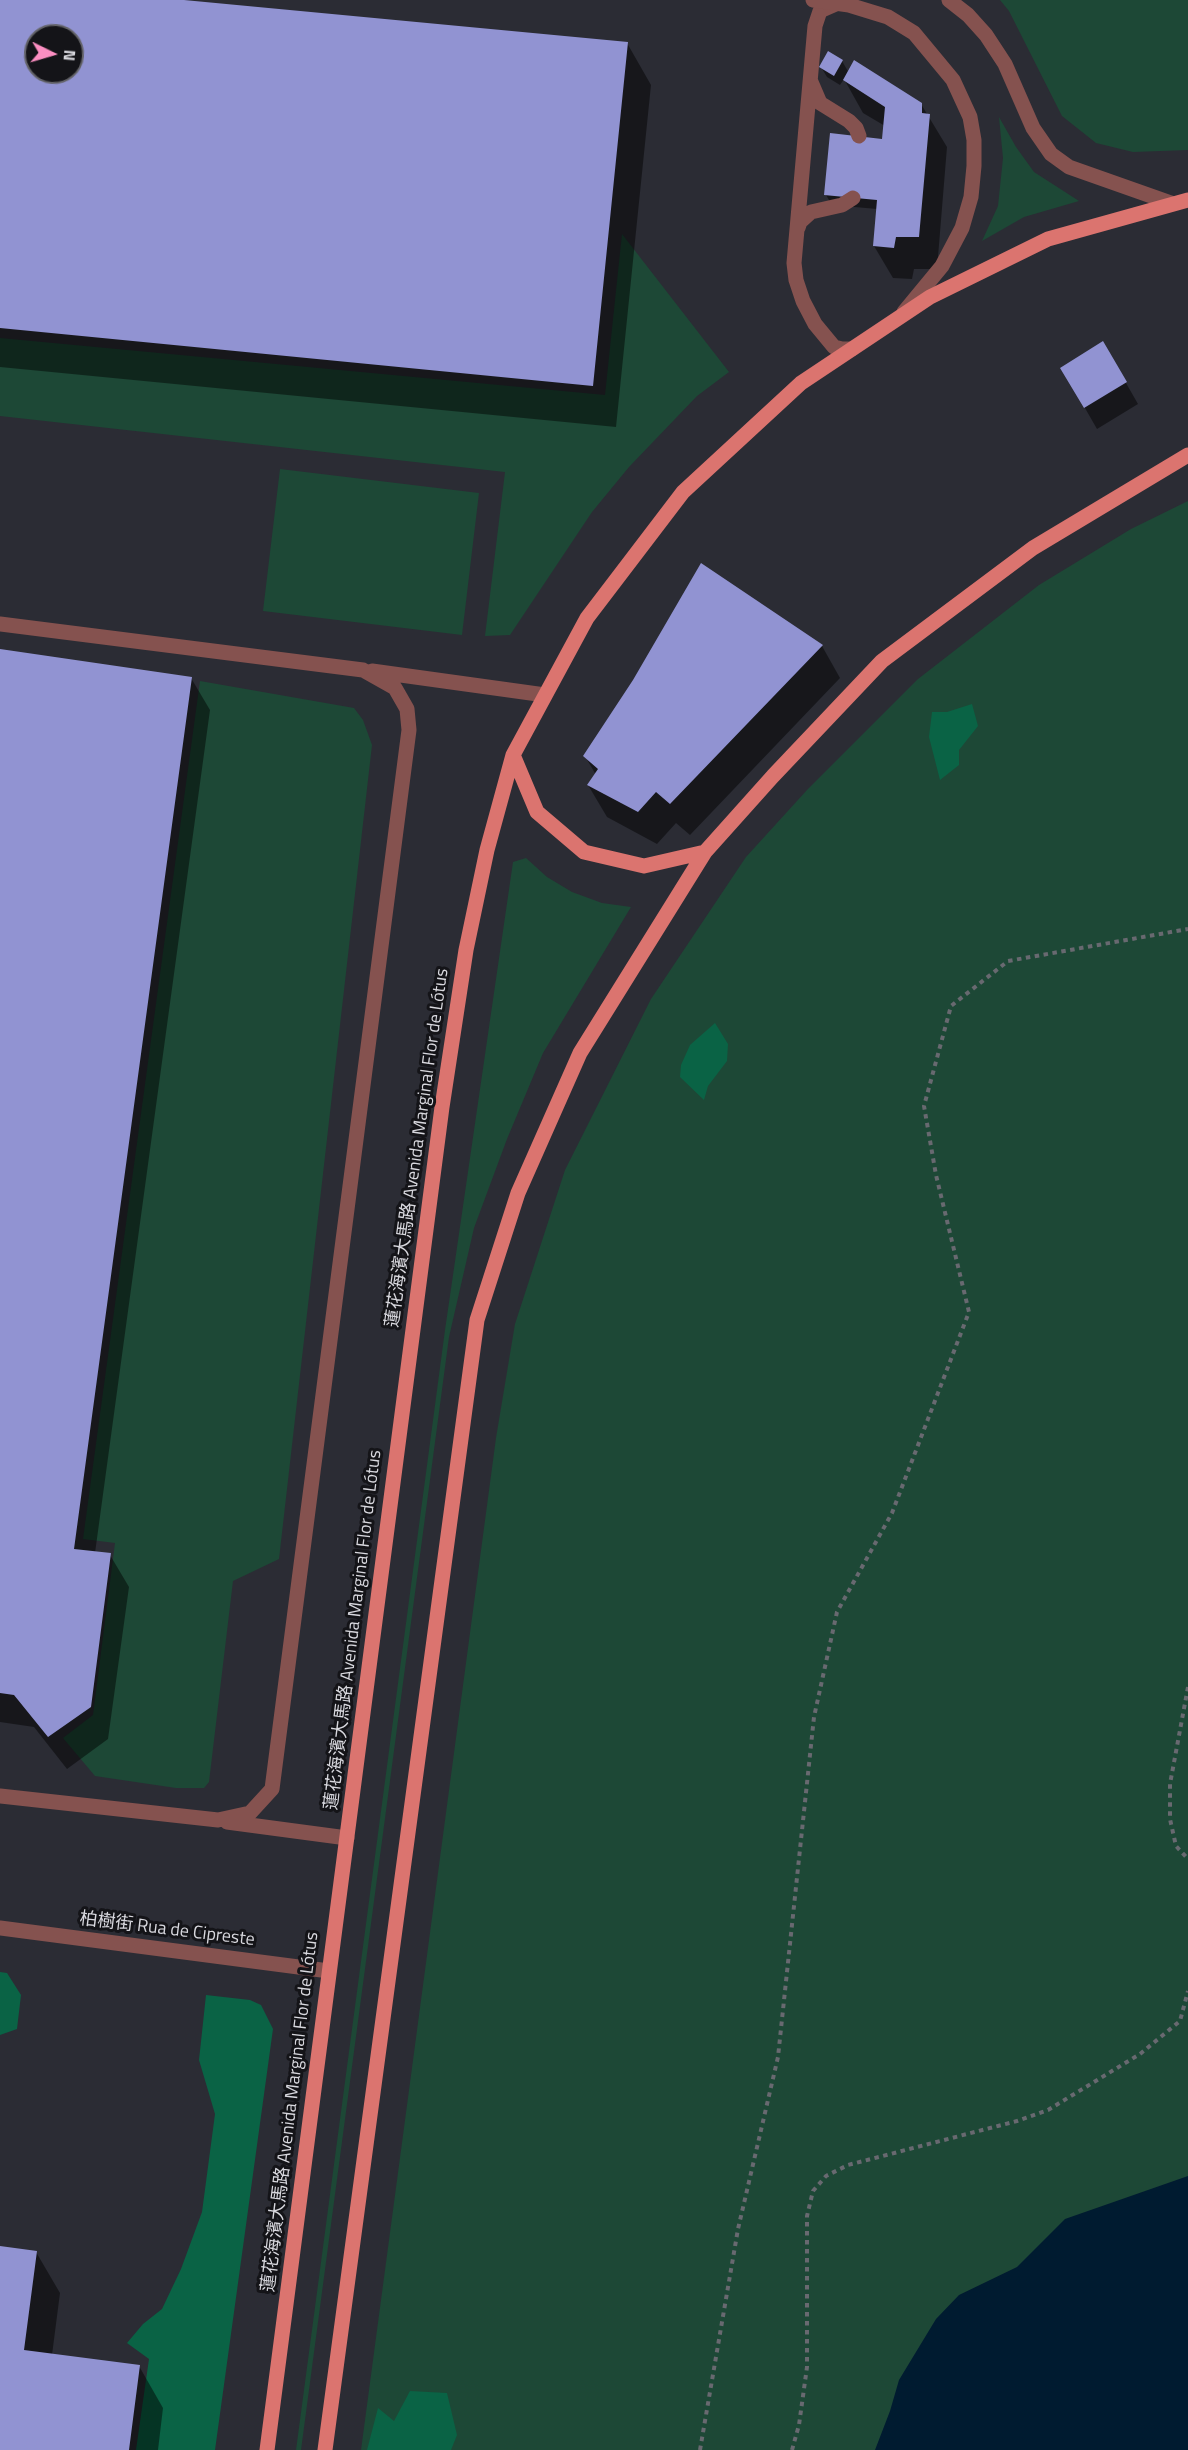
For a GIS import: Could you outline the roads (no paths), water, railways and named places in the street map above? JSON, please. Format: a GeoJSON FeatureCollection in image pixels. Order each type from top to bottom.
{"type":"FeatureCollection","features":[{"type":"Feature","properties":{"kind":"main road","name":"蓮花海濱大馬路 Avenida Marginal Flor de Lótus"},"geometry":{"type":"LineString","coordinates":[[267,2450],[431,1190],[466,950],[487,850],[513,755],[587,618],[683,492],[801,383],[930,297],[1048,239],[1188,200]]}},
{"type":"Feature","properties":{"kind":"main road"},"geometry":{"type":"LineString","coordinates":[[1171,203],[1188,213]]}},
{"type":"Feature","properties":{"kind":"main road"},"geometry":{"type":"LineString","coordinates":[[325,2450],[477,1320],[518,1193],[580,1053],[705,852],[882,661],[1033,548],[1188,455]]}},
{"type":"Feature","properties":{"kind":"main road"},"geometry":{"type":"LineString","coordinates":[[513,755],[537,812],[585,852],[644,866],[705,852]]}},
{"type":"Feature","properties":{"kind":"street"},"geometry":{"type":"LineString","coordinates":[[813,0],[888,17],[914,33],[953,80],[970,117],[974,140],[974,166],[971,197],[962,228],[942,266],[900,317]]}},
{"type":"Feature","properties":{"kind":"street"},"geometry":{"type":"LineString","coordinates":[[949,0],[968,15],[1005,64],[1033,128],[1051,154],[1069,166],[1171,203]]}},
{"type":"Feature","properties":{"kind":"street"},"geometry":{"type":"LineString","coordinates":[[836,4],[820,10],[816,18],[794,263],[796,280],[809,315],[834,347],[842,350],[852,349]]}},
{"type":"Feature","properties":{"kind":"street"},"geometry":{"type":"LineString","coordinates":[[811,79],[820,103],[849,121],[856,128],[859,136]]}},
{"type":"Feature","properties":{"kind":"street"},"geometry":{"type":"LineString","coordinates":[[796,233],[801,222],[811,212],[842,205],[853,198]]}},
{"type":"Feature","properties":{"kind":"street"},"geometry":{"type":"LineString","coordinates":[[0,624],[545,695]]}},
{"type":"Feature","properties":{"kind":"street"},"geometry":{"type":"LineString","coordinates":[[218,1820],[250,1813],[272,1789],[407,742],[407,709],[395,688],[363,670]]}},
{"type":"Feature","properties":{"kind":"street"},"geometry":{"type":"LineString","coordinates":[[0,1796],[218,1820],[347,1839]]}},
{"type":"Feature","properties":{"kind":"street","name":"柏樹街 Rua de Cipreste"},"geometry":{"type":"LineString","coordinates":[[0,1928],[329,1971]]}},
{"type":"Feature","properties":{"kind":"water"},"geometry":{"type":"Polygon","coordinates":[[[1188,2176],[1188,2450],[875,2450],[899,2380],[936,2319],[959,2295],[1017,2267],[1065,2219],[1188,2176]]]}}]}
